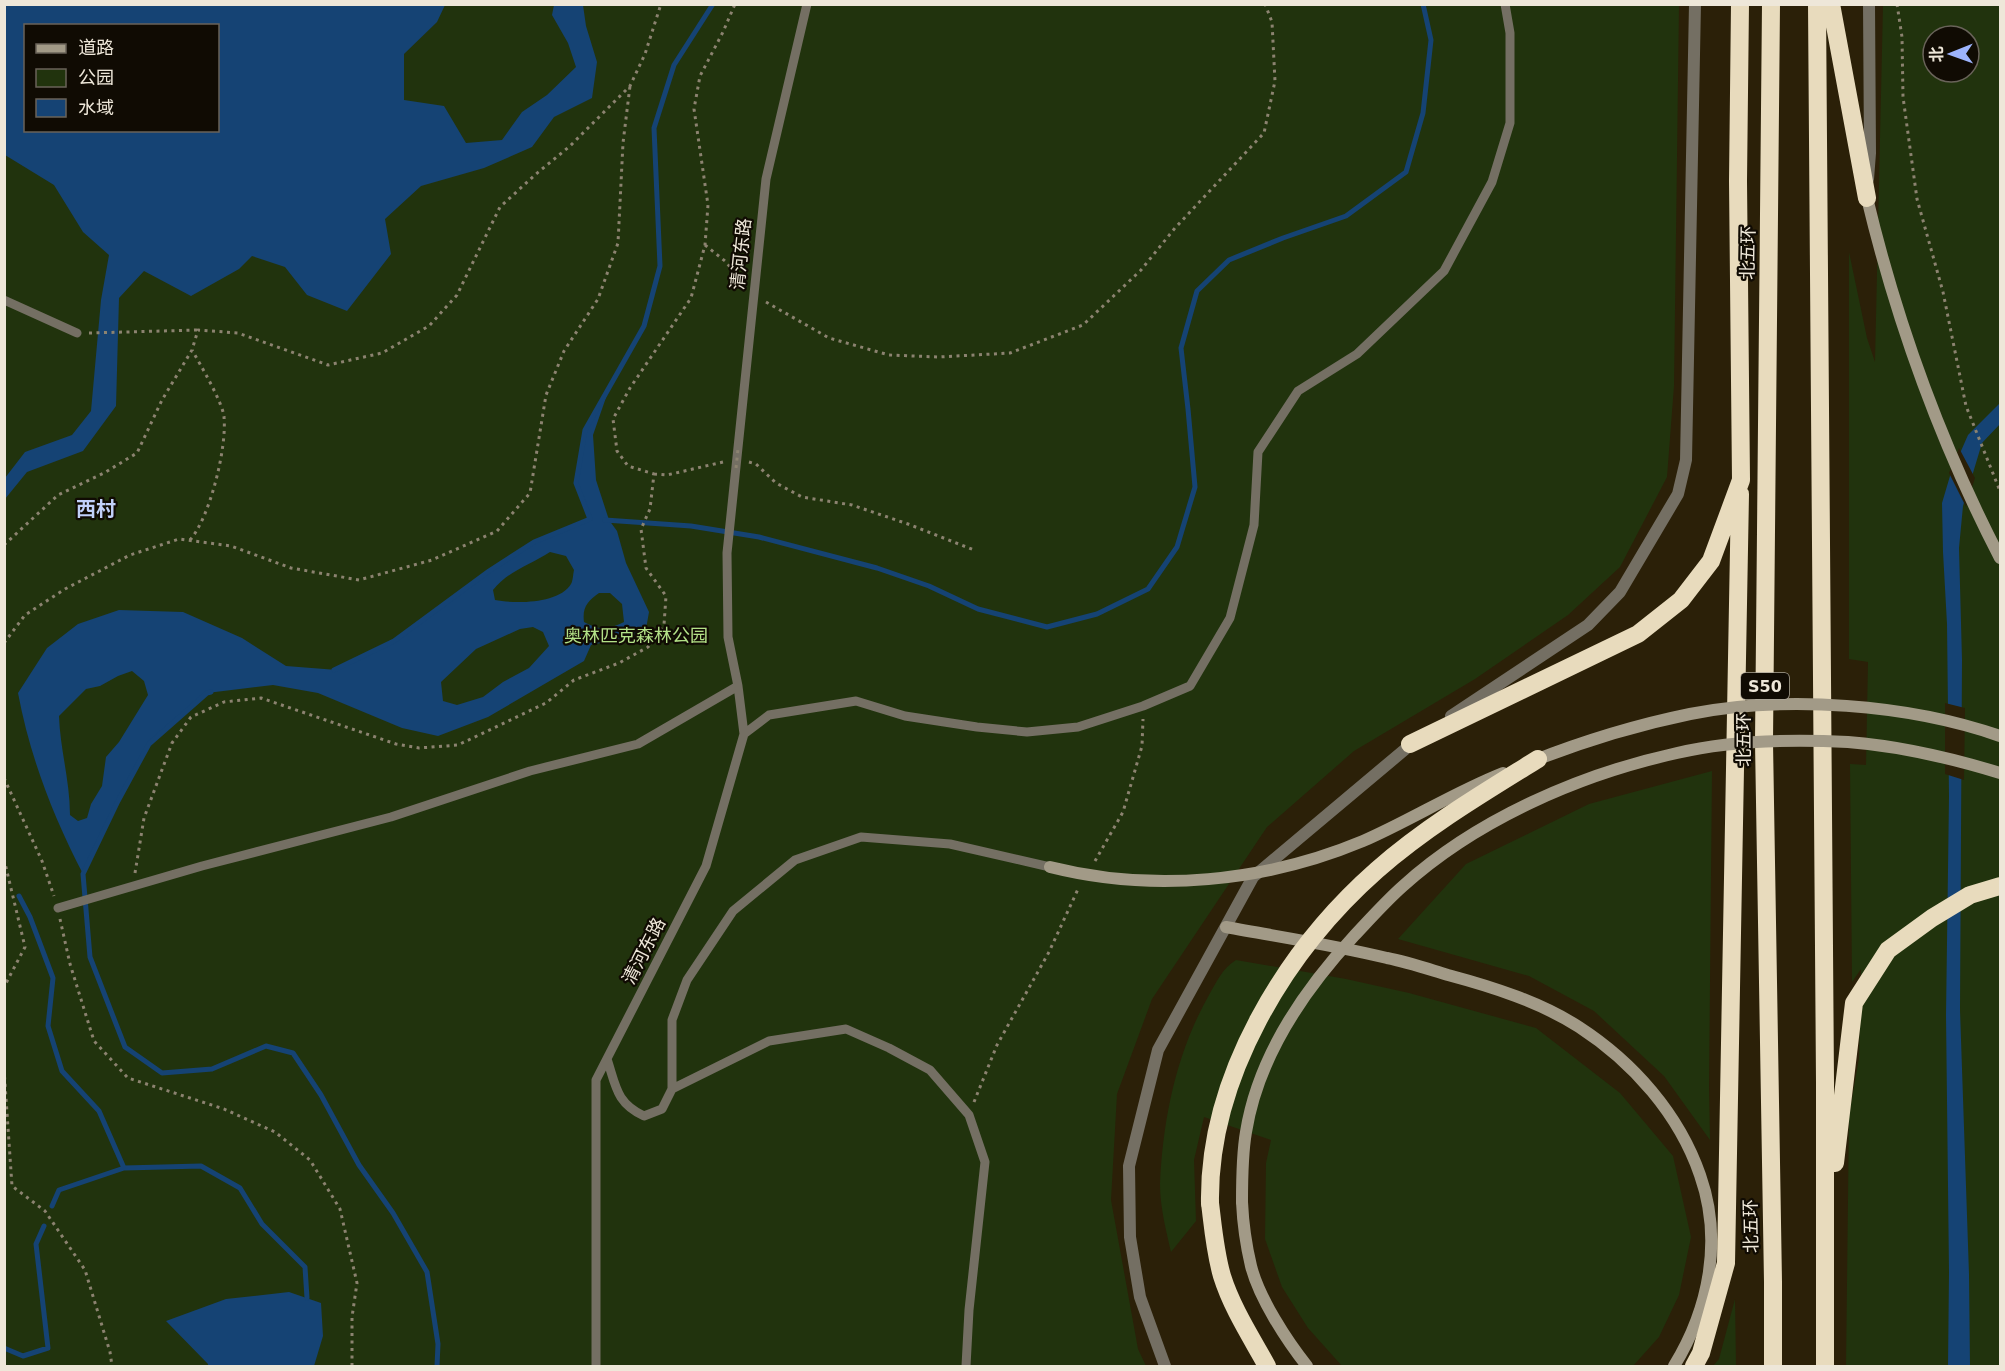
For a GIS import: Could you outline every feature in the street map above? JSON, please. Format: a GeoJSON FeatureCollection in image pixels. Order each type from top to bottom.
{"type":"FeatureCollection","features":[{"type":"Feature","properties":{"kind":"highway"},"geometry":{"type":"LineString","coordinates":[[1694,1366],[1701,1353],[1726,1263],[1741,480],[1738,181],[1740,4]]}},
{"type":"Feature","properties":{"kind":"highway","name":"北五环"},"geometry":{"type":"LineString","coordinates":[[1771,4],[1764,742],[1773,1366]]}},
{"type":"Feature","properties":{"kind":"highway"},"geometry":{"type":"LineString","coordinates":[[1817,4],[1825,1366]]}},
{"type":"Feature","properties":{"kind":"highway"},"geometry":{"type":"LineString","coordinates":[[1831,4],[1867,198]]}},
{"type":"Feature","properties":{"kind":"highway"},"geometry":{"type":"LineString","coordinates":[[1410,744],[1638,634],[1681,600],[1711,561],[1741,480]]}},
{"type":"Feature","properties":{"kind":"highway"},"geometry":{"type":"LineString","coordinates":[[1268,1366],[1238,1315],[1223,1277],[1215,1243],[1210,1203],[1214,1150],[1226,1095],[1251,1034],[1292,965],[1338,907],[1377,870],[1411,843],[1470,801],[1538,759]]}},
{"type":"Feature","properties":{"kind":"highway"},"geometry":{"type":"LineString","coordinates":[[1825,1244],[1854,1003],[1888,950],[1925,923],[1970,895],[2001,885]]}},
{"type":"Feature","properties":{"kind":"main road"},"geometry":{"type":"LineString","coordinates":[[1867,198],[1898,314],[1935,416],[1978,514],[2001,558]]}},
{"type":"Feature","properties":{"kind":"main road"},"geometry":{"type":"LineString","coordinates":[[1050,867],[1105,878],[1160,882],[1215,878],[1287,865],[1364,840],[1462,791],[1572,746],[1693,714],[1774,705],[1894,709],[2001,736]]}},
{"type":"Feature","properties":{"kind":"main road"},"geometry":{"type":"LineString","coordinates":[[1307,1366],[1272,1313],[1252,1268],[1244,1228],[1242,1202],[1242,1169],[1246,1131],[1260,1077],[1283,1031],[1320,974],[1375,912],[1404,885],[1454,847],[1510,813],[1560,790],[1618,768],[1680,752],[1743,743],[1850,742],[1934,755],[2001,773]]}},
{"type":"Feature","properties":{"kind":"main road"},"geometry":{"type":"LineString","coordinates":[[1227,927],[1387,958],[1492,988],[1520,998],[1578,1027],[1636,1073],[1686,1140],[1707,1193],[1712,1222],[1713,1247],[1704,1299],[1697,1322],[1674,1366]]}},
{"type":"Feature","properties":{"kind":"street"},"geometry":{"type":"LineString","coordinates":[[1165,1366],[1140,1297],[1130,1238],[1129,1166],[1158,1050],[1253,878],[1410,744],[1588,625],[1620,592],[1678,494],[1686,460],[1695,4]]}},
{"type":"Feature","properties":{"kind":"street"},"geometry":{"type":"LineString","coordinates":[[1867,198],[1870,153],[1869,4]]}},
{"type":"Feature","properties":{"kind":"lane","name":"清河东路"},"geometry":{"type":"LineString","coordinates":[[596,1366],[597,1080],[706,866],[744,734],[738,686],[728,637],[727,553],[766,179],[807,4]]}},
{"type":"Feature","properties":{"kind":"lane"},"geometry":{"type":"LineString","coordinates":[[744,734],[769,715],[856,701],[905,716],[1027,732],[1078,727],[1143,706],[1190,686],[1230,618],[1254,525],[1258,452],[1298,391],[1357,354],[1444,271],[1492,182],[1510,123],[1510,33],[1505,4]]}},
{"type":"Feature","properties":{"kind":"lane"},"geometry":{"type":"LineString","coordinates":[[4,300],[77,333]]}},
{"type":"Feature","properties":{"kind":"lane"},"geometry":{"type":"LineString","coordinates":[[58,908],[202,866],[391,817],[530,771],[638,744],[738,686]]}},
{"type":"Feature","properties":{"kind":"lane"},"geometry":{"type":"LineString","coordinates":[[607,1059],[621,1100],[631,1110],[644,1116],[662,1109],[672,1089],[672,1020],[687,980],[733,911],[795,860],[861,837],[950,844],[1050,867]]}},
{"type":"Feature","properties":{"kind":"lane"},"geometry":{"type":"LineString","coordinates":[[672,1089],[769,1041],[846,1029],[930,1070],[969,1114],[985,1162],[969,1310],[966,1366]]}},
{"type":"Feature","properties":{"kind":"path"},"geometry":{"type":"LineString","coordinates":[[179,539],[231,546],[291,568],[359,580],[432,560],[497,531],[530,493],[546,395],[564,351],[598,299],[618,243],[622,143],[630,86],[645,54],[661,4]]}},
{"type":"Feature","properties":{"kind":"path"},"geometry":{"type":"LineString","coordinates":[[735,4],[700,76],[694,109],[708,205],[705,245],[691,298],[630,388],[613,419],[617,451],[628,466],[654,474],[667,475],[737,459],[756,464],[776,483],[802,497],[852,506],[908,524],[974,550]]}},
{"type":"Feature","properties":{"kind":"path"},"geometry":{"type":"LineString","coordinates":[[705,245],[725,261],[754,295],[829,339],[889,356],[938,357],[1010,353],[1083,325],[1141,270],[1175,228],[1264,133],[1275,81],[1272,22],[1264,4]]}},
{"type":"Feature","properties":{"kind":"path"},"geometry":{"type":"LineString","coordinates":[[1897,4],[1902,37],[1903,97],[1917,199],[1943,292],[1966,406],[2001,491]]}},
{"type":"Feature","properties":{"kind":"path"},"geometry":{"type":"LineString","coordinates":[[77,333],[198,330],[238,333],[328,365],[382,353],[429,326],[457,295],[500,207],[570,146],[630,86]]}},
{"type":"Feature","properties":{"kind":"path"},"geometry":{"type":"LineString","coordinates":[[4,545],[58,495],[104,473],[137,453],[162,400],[192,350],[198,330]]}},
{"type":"Feature","properties":{"kind":"path"},"geometry":{"type":"LineString","coordinates":[[4,643],[25,615],[65,589],[130,555],[179,539],[191,540],[211,498],[222,457],[225,415],[192,350]]}},
{"type":"Feature","properties":{"kind":"path"},"geometry":{"type":"LineString","coordinates":[[132,887],[144,818],[172,743],[190,717],[224,702],[261,698],[396,744],[418,748],[458,745],[546,703],[574,680],[619,663],[648,647],[664,625],[666,596],[646,568],[641,529],[650,510],[654,474]]}},
{"type":"Feature","properties":{"kind":"path"},"geometry":{"type":"LineString","coordinates":[[1093,864],[1123,812],[1142,746],[1143,706]]}},
{"type":"Feature","properties":{"kind":"path"},"geometry":{"type":"LineString","coordinates":[[4,778],[42,861],[58,908],[70,964],[94,1041],[128,1078],[224,1109],[275,1132],[310,1160],[339,1209],[357,1283],[352,1317],[352,1366]]}},
{"type":"Feature","properties":{"kind":"path"},"geometry":{"type":"LineString","coordinates":[[4,859],[25,947],[4,987]]}},
{"type":"Feature","properties":{"kind":"path"},"geometry":{"type":"LineString","coordinates":[[969,1114],[997,1045],[1049,952],[1081,885]]}},
{"type":"Feature","properties":{"kind":"path"},"geometry":{"type":"LineString","coordinates":[[4,1069],[12,1186],[45,1211],[85,1270],[110,1352],[112,1366]]}},
{"type":"Feature","properties":{"kind":"green space","name":"奥林匹克森林公园"},"geometry":{"type":"Polygon","coordinates":[[[5,5],[1679,5],[1674,386],[1667,477],[1620,567],[1568,615],[1475,679],[1354,751],[1267,827],[1152,999],[1117,1094],[1111,1200],[1138,1349],[1146,1366],[5,1366],[5,5]]]}},
{"type":"Feature","properties":{"kind":"green space"},"geometry":{"type":"Polygon","coordinates":[[[1883,5],[2000,5],[2000,1366],[1846,1366],[1849,1116],[1859,1058],[1861,969],[1852,982],[1850,764],[1866,765],[1868,662],[1849,659],[1849,252],[1867,338],[1875,362],[1883,5]]]}},
{"type":"Feature","properties":{"kind":"green space"},"geometry":{"type":"Polygon","coordinates":[[[1712,771],[1710,1140],[1664,1076],[1594,1011],[1529,976],[1398,939],[1466,864],[1589,804],[1712,771]]]}},
{"type":"Feature","properties":{"kind":"green space"},"geometry":{"type":"Polygon","coordinates":[[[1236,960],[1346,979],[1409,993],[1536,1028],[1620,1093],[1673,1156],[1691,1237],[1679,1295],[1659,1337],[1633,1366],[1342,1366],[1308,1328],[1282,1287],[1265,1239],[1266,1163],[1271,1140],[1204,1117],[1194,1160],[1196,1221],[1171,1252],[1162,1210],[1160,1184],[1164,1135],[1173,1087],[1198,1017],[1220,976],[1236,960]]]}},
{"type":"Feature","properties":{"kind":"green space"},"geometry":{"type":"Polygon","coordinates":[[[1735,1299],[1736,1366],[1713,1366],[1719,1359],[1735,1299]]]}},
{"type":"Feature","properties":{"kind":"water"},"geometry":{"type":"Polygon","coordinates":[[[5,4],[445,5],[437,22],[404,54],[404,100],[444,106],[466,143],[502,140],[522,112],[547,95],[576,67],[568,43],[552,15],[554,5],[583,5],[586,26],[597,62],[592,98],[554,117],[532,147],[484,168],[421,186],[385,219],[391,254],[347,311],[307,295],[285,267],[252,256],[239,269],[191,296],[144,271],[119,298],[116,406],[83,451],[27,472],[5,499],[5,478],[25,452],[72,435],[91,411],[101,300],[109,255],[83,232],[54,185],[5,155],[5,4]]]}},
{"type":"Feature","properties":{"kind":"water"},"geometry":{"type":"Polygon","coordinates":[[[610,386],[593,435],[596,480],[609,520],[617,531],[626,563],[649,612],[646,629],[629,637],[591,645],[584,661],[488,717],[438,736],[402,728],[318,693],[273,685],[207,693],[149,744],[118,801],[83,874],[44,786],[29,740],[18,693],[47,648],[78,624],[119,610],[183,612],[242,638],[286,666],[337,670],[394,641],[489,571],[534,542],[590,519],[576,483],[585,430],[610,386]],[[550,552],[512,573],[493,590],[495,600],[525,602],[557,596],[572,583],[574,570],[566,556],[550,552]],[[599,593],[585,608],[584,622],[604,628],[624,622],[622,604],[610,593],[599,593]],[[533,627],[520,629],[476,649],[441,682],[443,701],[457,705],[483,697],[503,682],[529,668],[549,646],[543,632],[533,627]],[[132,671],[100,686],[86,689],[59,716],[70,815],[78,821],[87,818],[91,804],[102,786],[106,757],[119,742],[148,695],[144,681],[132,671]]]}},
{"type":"Feature","properties":{"kind":"water"},"geometry":{"type":"Polygon","coordinates":[[[2000,403],[2000,424],[1982,443],[1963,506],[1959,548],[1962,660],[1960,1010],[1970,1366],[1948,1366],[1946,1015],[1949,796],[1947,624],[1942,503],[1950,476],[1968,435],[2000,403]]]}},
{"type":"Feature","properties":{"kind":"water"},"geometry":{"type":"Polygon","coordinates":[[[289,1292],[321,1303],[323,1336],[314,1366],[208,1366],[166,1321],[226,1299],[289,1292]]]}},
{"type":"Feature","properties":{"kind":"pier"},"geometry":{"type":"Polygon","coordinates":[[[1959,448],[1975,478],[1966,507],[1949,473],[1959,448]]]}},
{"type":"Feature","properties":{"kind":"pier"},"geometry":{"type":"Polygon","coordinates":[[[1945,703],[1965,708],[1964,780],[1945,774],[1945,703]]]}},
{"type":"Feature","properties":{"kind":"waterway"},"geometry":{"type":"LineString","coordinates":[[334,670],[394,641],[489,571],[534,542],[590,519],[576,483],[585,430],[644,326],[660,266],[654,128],[674,65],[713,4]]}},
{"type":"Feature","properties":{"kind":"waterway"},"geometry":{"type":"LineString","coordinates":[[605,520],[691,526],[759,537],[877,568],[929,586],[978,609],[1047,627],[1097,614],[1148,589],[1177,547],[1195,487],[1181,348],[1197,291],[1229,260],[1346,216],[1406,172],[1423,113],[1431,40],[1423,4]]}},
{"type":"Feature","properties":{"kind":"waterway"},"geometry":{"type":"LineString","coordinates":[[211,692],[207,693],[149,744],[118,801],[83,874],[90,957],[125,1047],[162,1073],[212,1069],[266,1046],[293,1053],[321,1095],[359,1165],[393,1213],[427,1272],[438,1344],[437,1366]]}},
{"type":"Feature","properties":{"kind":"waterway"},"geometry":{"type":"LineString","coordinates":[[19,896],[30,917],[53,978],[48,1026],[62,1071],[99,1111],[124,1168],[201,1166],[240,1188],[262,1224],[305,1267],[307,1298]]}},
{"type":"Feature","properties":{"kind":"waterway"},"geometry":{"type":"LineString","coordinates":[[52,1206],[59,1190],[124,1168]]}},
{"type":"Feature","properties":{"kind":"waterway"},"geometry":{"type":"LineString","coordinates":[[4,1348],[23,1356],[48,1348],[36,1244],[44,1226]]}},
{"type":"Feature","properties":{"kind":"district","name":"西村"},"geometry":{"type":"Point","coordinates":[96,509]}}]}
